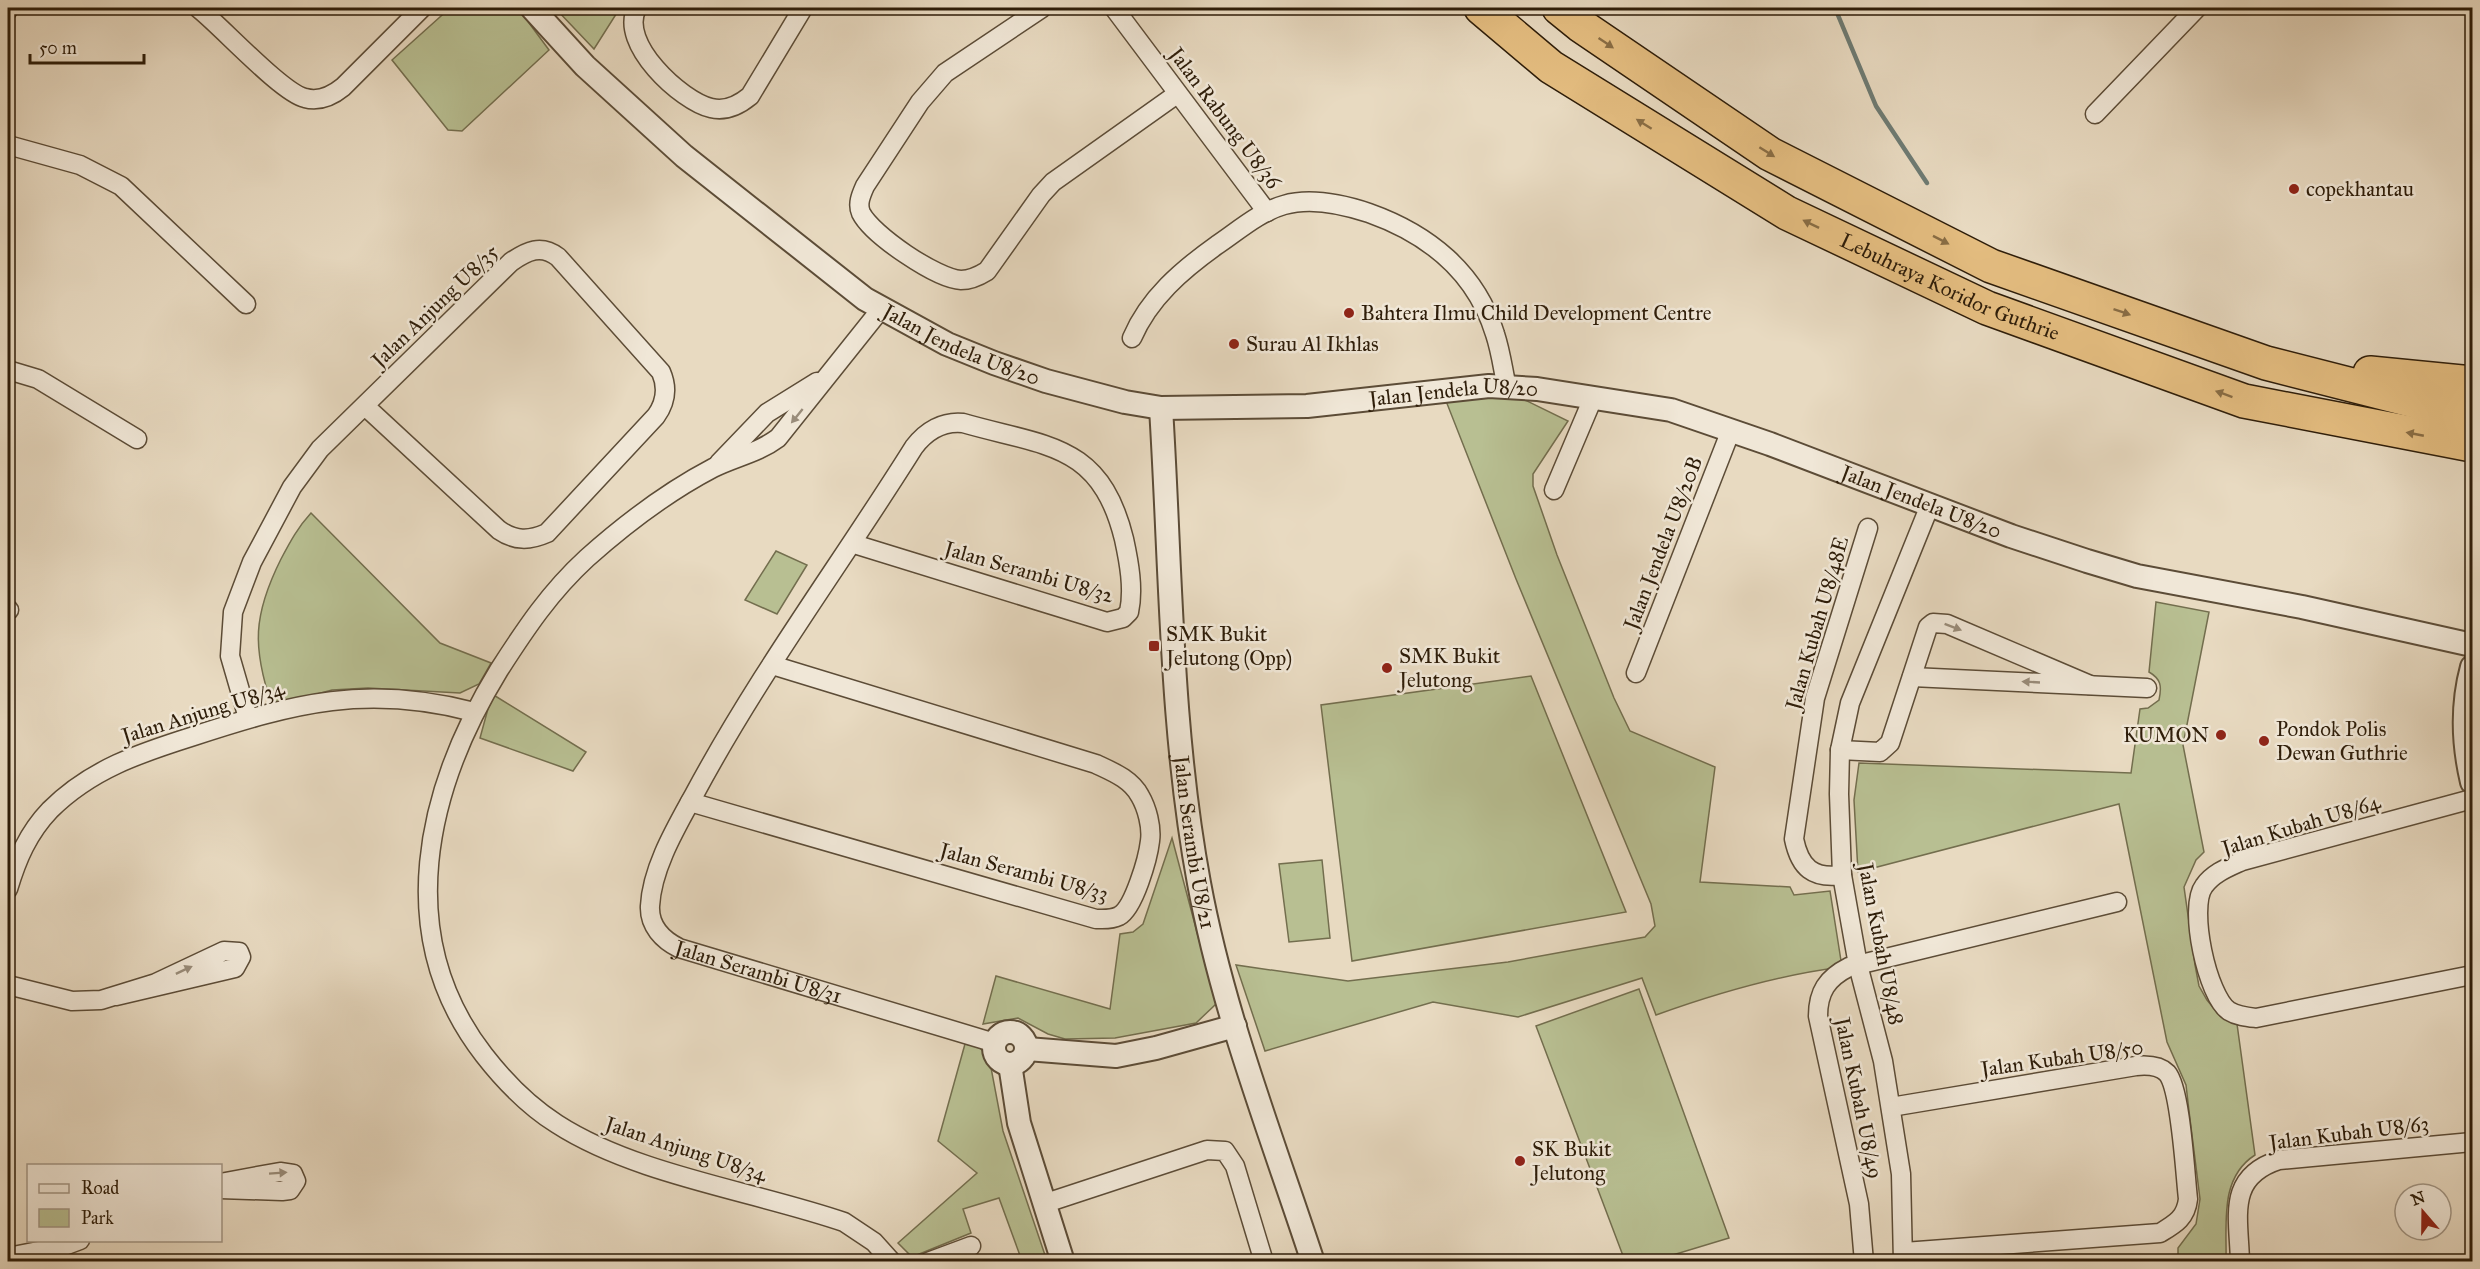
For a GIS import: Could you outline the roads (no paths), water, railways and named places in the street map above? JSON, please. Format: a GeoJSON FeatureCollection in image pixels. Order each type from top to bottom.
{"type":"FeatureCollection","features":[{"type":"Feature","properties":{"kind":"highway","name":"Lebuhraya Koridor Guthrie"},"geometry":{"type":"LineString","coordinates":[[1481,8],[1551,67],[1787,213],[1987,308],[2244,401],[2472,445]]}},
{"type":"Feature","properties":{"kind":"highway","name":"Lebuhraya Koridor Guthrie"},"geometry":{"type":"LineString","coordinates":[[1559,8],[1580,26],[1770,154],[1991,266],[2266,363],[2442,408],[2472,412]]}},
{"type":"Feature","properties":{"kind":"highway"},"geometry":{"type":"LineString","coordinates":[[2266,363],[2472,382]]}},
{"type":"Feature","properties":{"kind":"street"},"geometry":{"type":"LineString","coordinates":[[198,8],[279,83],[301,98],[312,100],[332,95],[344,87],[422,8]]}},
{"type":"Feature","properties":{"kind":"street","name":"Jalan Jendela U8/20"},"geometry":{"type":"LineString","coordinates":[[532,8],[585,66],[684,156],[765,222],[880,309],[947,344],[994,363],[1086,393],[1161,408],[1307,406],[1470,387],[1537,389],[1671,410],[1731,430],[2044,548],[2138,576],[2313,609],[2472,645]]}},
{"type":"Feature","properties":{"kind":"street"},"geometry":{"type":"LineString","coordinates":[[637,8],[634,13],[638,43],[655,69],[698,103],[712,108],[725,109],[739,105],[750,96],[803,8]]}},
{"type":"Feature","properties":{"kind":"street"},"geometry":{"type":"LineString","coordinates":[[1042,8],[945,73],[920,102],[865,186],[860,198],[860,211],[868,223],[915,259],[960,280],[974,278],[987,271],[1041,195],[1053,182],[1177,94]]}},
{"type":"Feature","properties":{"kind":"street","name":"Jalan Rabung U8/36"},"geometry":{"type":"LineString","coordinates":[[1114,8],[1268,212],[1302,202],[1347,205],[1402,226],[1431,243],[1450,258],[1484,306],[1496,334],[1507,388]]}},
{"type":"Feature","properties":{"kind":"street"},"geometry":{"type":"LineString","coordinates":[[2095,114],[2197,8]]}},
{"type":"Feature","properties":{"kind":"street"},"geometry":{"type":"LineString","coordinates":[[8,145],[80,165],[121,186],[246,304]]}},
{"type":"Feature","properties":{"kind":"street"},"geometry":{"type":"LineString","coordinates":[[1132,338],[1140,320],[1169,284],[1210,250],[1268,212]]}},
{"type":"Feature","properties":{"kind":"street","name":"Jalan Anjung U8/35"},"geometry":{"type":"LineString","coordinates":[[248,718],[230,656],[230,632],[240,589],[268,528],[292,487],[320,449],[511,262],[530,250],[550,251],[558,257],[661,372],[665,391],[662,407],[656,416],[547,533],[528,539],[508,537],[499,530],[365,406]]}},
{"type":"Feature","properties":{"kind":"street","name":"Jalan Anjung U8/34"},"geometry":{"type":"LineString","coordinates":[[716,466],[755,452],[778,438],[880,309]]}},
{"type":"Feature","properties":{"kind":"street"},"geometry":{"type":"LineString","coordinates":[[8,370],[38,379],[137,439]]}},
{"type":"Feature","properties":{"kind":"street","name":"Jalan Anjung U8/34"},"geometry":{"type":"LineString","coordinates":[[833,370],[766,413],[716,466],[627,526],[562,582],[528,623],[474,712],[458,745],[432,836],[427,894],[429,923],[452,1004],[478,1048],[518,1095],[538,1112],[581,1138],[623,1156],[844,1222],[874,1242],[892,1262]]}},
{"type":"Feature","properties":{"kind":"street"},"geometry":{"type":"LineString","coordinates":[[1554,490],[1593,398]]}},
{"type":"Feature","properties":{"kind":"street","name":"Jalan Serambi U8/21"},"geometry":{"type":"LineString","coordinates":[[1161,408],[1175,686],[1186,798],[1205,914],[1235,1026],[1312,1262]]}},
{"type":"Feature","properties":{"kind":"street","name":"Jalan Serambi U8/32"},"geometry":{"type":"LineString","coordinates":[[690,802],[716,754],[772,665],[854,544],[920,439],[940,426],[963,423],[1069,454],[1091,470],[1110,499],[1120,525],[1129,565],[1129,612],[1124,618],[1107,622],[854,544]]}},
{"type":"Feature","properties":{"kind":"street","name":"Jalan Jendela U8/20B"},"geometry":{"type":"LineString","coordinates":[[1636,673],[1731,430]]}},
{"type":"Feature","properties":{"kind":"street","name":"Jalan Kubah U8/48"},"geometry":{"type":"LineString","coordinates":[[1904,1257],[1901,1174],[1891,1107],[1883,1061],[1858,965],[1842,875],[1840,750],[1843,727],[1861,672],[1930,505]]}},
{"type":"Feature","properties":{"kind":"street","name":"Jalan Kubah U8/48E"},"geometry":{"type":"LineString","coordinates":[[1842,875],[1824,877],[1812,873],[1796,851],[1794,839],[1815,698],[1868,528]]}},
{"type":"Feature","properties":{"kind":"street"},"geometry":{"type":"LineString","coordinates":[[1840,750],[1872,752],[1886,748],[1890,743],[1928,627],[1939,622],[2090,685]]}},
{"type":"Feature","properties":{"kind":"street","name":"Jalan Serambi U8/33"},"geometry":{"type":"LineString","coordinates":[[690,802],[1096,919],[1120,916],[1128,908],[1134,896],[1150,841],[1146,812],[1140,796],[1129,781],[1096,764],[772,665]]}},
{"type":"Feature","properties":{"kind":"street"},"geometry":{"type":"LineString","coordinates":[[2472,667],[2468,684],[2465,734],[2472,782]]}},
{"type":"Feature","properties":{"kind":"street"},"geometry":{"type":"LineString","coordinates":[[1912,677],[2147,688]]}},
{"type":"Feature","properties":{"kind":"street","name":"Jalan Anjung U8/34"},"geometry":{"type":"LineString","coordinates":[[8,889],[23,847],[33,830],[50,811],[88,778],[133,755],[248,718],[316,702],[342,699],[435,702],[474,712]]}},
{"type":"Feature","properties":{"kind":"street","name":"Jalan Kubah U8/64"},"geometry":{"type":"LineString","coordinates":[[2472,799],[2242,861],[2214,876],[2203,886],[2196,910],[2210,983],[2217,999],[2228,1011],[2242,1016],[2256,1018],[2472,975]]}},
{"type":"Feature","properties":{"kind":"street","name":"Jalan Serambi U8/31"},"geometry":{"type":"LineString","coordinates":[[690,802],[664,858],[651,895],[650,909],[653,922],[667,942],[679,948],[995,1043]]}},
{"type":"Feature","properties":{"kind":"street","name":"Jalan Kubah U8/49"},"geometry":{"type":"LineString","coordinates":[[1864,1262],[1859,1204],[1818,1016],[1819,999],[1825,985],[1841,971],[1858,965],[2117,902]]}},
{"type":"Feature","properties":{"kind":"street"},"geometry":{"type":"LineString","coordinates":[[8,985],[72,1001],[86,1002],[116,996],[235,968],[241,957],[239,952],[224,951],[156,983],[116,996]]}},
{"type":"Feature","properties":{"kind":"street"},"geometry":{"type":"LineString","coordinates":[[1019,1057],[1116,1056],[1156,1048],[1235,1026]]}},
{"type":"Feature","properties":{"kind":"street"},"geometry":{"type":"LineString","coordinates":[[995,1043],[1001,1035],[1011,1032],[1021,1035],[1019,1123],[1063,1262]]}},
{"type":"Feature","properties":{"kind":"street","name":"Jalan Kubah U8/50"},"geometry":{"type":"LineString","coordinates":[[1891,1107],[2136,1066],[2158,1067],[2167,1073],[2176,1091],[2188,1199],[2187,1210],[2182,1218],[2160,1233],[1904,1257]]}},
{"type":"Feature","properties":{"kind":"street","name":"Jalan Kubah U8/63"},"geometry":{"type":"LineString","coordinates":[[2240,1262],[2238,1202],[2242,1187],[2250,1175],[2263,1165],[2279,1161],[2472,1142]]}},
{"type":"Feature","properties":{"kind":"street"},"geometry":{"type":"LineString","coordinates":[[1046,1203],[1207,1150],[1225,1151],[1236,1166],[1264,1262]]}},
{"type":"Feature","properties":{"kind":"street"},"geometry":{"type":"LineString","coordinates":[[222,1183],[279,1172],[293,1174],[296,1181],[290,1190],[282,1191],[222,1189]]}},
{"type":"Feature","properties":{"kind":"street"},"geometry":{"type":"LineString","coordinates":[[8,1257],[75,1242]]}},
{"type":"Feature","properties":{"kind":"street"},"geometry":{"type":"LineString","coordinates":[[928,1262],[971,1246]]}},
{"type":"Feature","properties":{"kind":"waterway"},"geometry":{"type":"LineString","coordinates":[[1835,8],[1876,106],[1927,183]]}},
{"type":"Feature","properties":{"kind":"place","name":"copekhantau"},"geometry":{"type":"Point","coordinates":[2294,189]}},
{"type":"Feature","properties":{"kind":"place","name":"Bahtera Ilmu Child Development Centre"},"geometry":{"type":"Point","coordinates":[1349,313]}},
{"type":"Feature","properties":{"kind":"place","name":"Surau Al Ikhlas"},"geometry":{"type":"Point","coordinates":[1234,344]}},
{"type":"Feature","properties":{"kind":"place","name":"SMK Bukit Jelutong (Opp)"},"geometry":{"type":"Point","coordinates":[1154,646]}},
{"type":"Feature","properties":{"kind":"place","name":"SMK Bukit Jelutong"},"geometry":{"type":"Point","coordinates":[1387,668]}},
{"type":"Feature","properties":{"kind":"place","name":"KUMON"},"geometry":{"type":"Point","coordinates":[2221,735]}},
{"type":"Feature","properties":{"kind":"place","name":"Pondok Polis Dewan Guthrie"},"geometry":{"type":"Point","coordinates":[2264,741]}},
{"type":"Feature","properties":{"kind":"place","name":"SK Bukit Jelutong"},"geometry":{"type":"Point","coordinates":[1520,1161]}}]}
